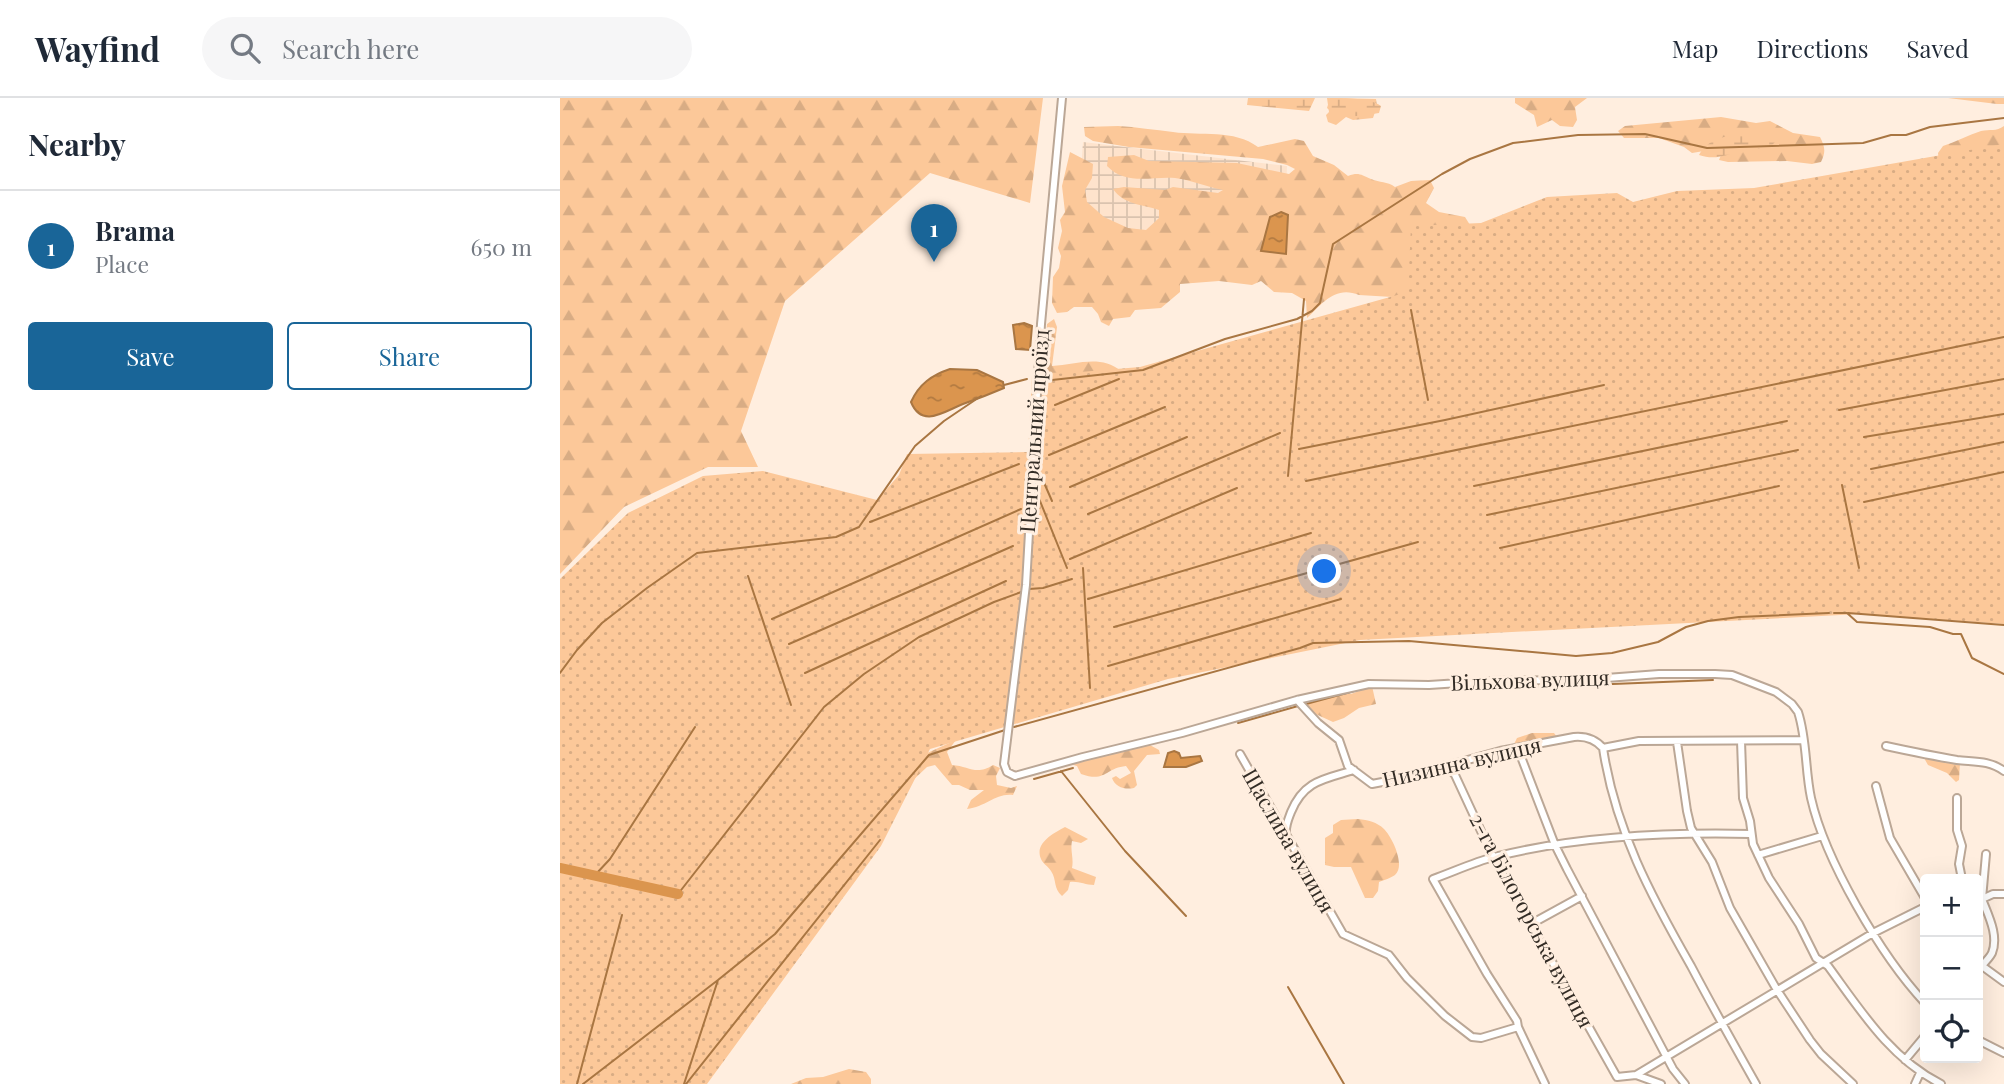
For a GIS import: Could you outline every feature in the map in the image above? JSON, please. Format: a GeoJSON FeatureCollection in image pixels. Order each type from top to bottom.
{"type":"FeatureCollection","features":[{"type":"Feature","properties":{"kind":"street","name":"Центральний проїзд"},"geometry":{"type":"LineString","coordinates":[[1004,764],[1026,585],[1041,324],[1062,98]]}},
{"type":"Feature","properties":{"kind":"street","name":"Вільхова вулиця"},"geometry":{"type":"LineString","coordinates":[[1004,764],[1007,772],[1015,776],[1297,700],[1369,684],[1429,685],[1580,680],[1659,674],[1732,675],[1768,688],[1783,697],[1798,712],[1811,797],[1822,836],[1873,933],[1923,1000]]}},
{"type":"Feature","properties":{"kind":"street","name":"Низинна вулиця"},"geometry":{"type":"LineString","coordinates":[[1297,700],[1318,723],[1339,740],[1348,766],[1372,784],[1446,765],[1585,736],[1603,748]]}},
{"type":"Feature","properties":{"kind":"street"},"geometry":{"type":"LineString","coordinates":[[1756,1084],[1648,889],[1624,836],[1610,787],[1603,748],[1627,742],[1803,740]]}},
{"type":"Feature","properties":{"kind":"street"},"geometry":{"type":"LineString","coordinates":[[1677,741],[1687,811],[1695,832],[1721,879],[1730,908],[1777,990],[1821,1054],[1848,1083]]}},
{"type":"Feature","properties":{"kind":"street"},"geometry":{"type":"LineString","coordinates":[[1741,741],[1743,798],[1751,821],[1751,834],[1769,878],[1799,924],[1816,958],[1828,966],[1886,1042],[1920,1073],[1941,1084]]}},
{"type":"Feature","properties":{"kind":"street"},"geometry":{"type":"LineString","coordinates":[[1886,746],[1958,760],[1985,762],[2004,771]]}},
{"type":"Feature","properties":{"kind":"street"},"geometry":{"type":"LineString","coordinates":[[1518,749],[1555,845],[1667,1057],[1685,1084]]}},
{"type":"Feature","properties":{"kind":"street","name":"Щаслива вулиця"},"geometry":{"type":"LineString","coordinates":[[1240,754],[1343,934],[1389,956],[1407,978],[1472,1037],[1480,1038],[1518,1027]]}},
{"type":"Feature","properties":{"kind":"street","name":"2-га Білогорська вулиця"},"geometry":{"type":"LineString","coordinates":[[1446,765],[1455,775],[1493,857],[1617,1077],[1636,1075]]}},
{"type":"Feature","properties":{"kind":"street"},"geometry":{"type":"LineString","coordinates":[[1286,835],[1285,828],[1303,790],[1318,780],[1354,771]]}},
{"type":"Feature","properties":{"kind":"street"},"geometry":{"type":"LineString","coordinates":[[1876,786],[1890,838],[1920,889]]}},
{"type":"Feature","properties":{"kind":"street"},"geometry":{"type":"LineString","coordinates":[[1957,798],[1956,823],[1962,846],[1959,864],[1961,874]]}},
{"type":"Feature","properties":{"kind":"street"},"geometry":{"type":"LineString","coordinates":[[1545,1084],[1517,1021],[1433,879],[1493,857],[1555,845],[1624,836],[1695,832],[1751,834]]}},
{"type":"Feature","properties":{"kind":"street"},"geometry":{"type":"LineString","coordinates":[[1758,855],[1822,836]]}},
{"type":"Feature","properties":{"kind":"street"},"geometry":{"type":"LineString","coordinates":[[1983,876],[1986,854]]}},
{"type":"Feature","properties":{"kind":"street"},"geometry":{"type":"LineString","coordinates":[[1983,897],[2004,894]]}},
{"type":"Feature","properties":{"kind":"street"},"geometry":{"type":"LineString","coordinates":[[1531,924],[1582,896]]}},
{"type":"Feature","properties":{"kind":"street"},"geometry":{"type":"LineString","coordinates":[[1983,904],[1993,924],[1991,955],[1983,963]]}},
{"type":"Feature","properties":{"kind":"street"},"geometry":{"type":"LineString","coordinates":[[1636,1075],[1873,933],[1920,910]]}},
{"type":"Feature","properties":{"kind":"street"},"geometry":{"type":"LineString","coordinates":[[1983,969],[2004,982]]}},
{"type":"Feature","properties":{"kind":"street"},"geometry":{"type":"LineString","coordinates":[[1905,1060],[1920,1042]]}},
{"type":"Feature","properties":{"kind":"street"},"geometry":{"type":"LineString","coordinates":[[1983,1042],[2004,1053]]}},
{"type":"Feature","properties":{"kind":"street"},"geometry":{"type":"LineString","coordinates":[[1915,1084],[1920,1073]]}},
{"type":"Feature","properties":{"kind":"street"},"geometry":{"type":"LineString","coordinates":[[1636,1075],[1661,1084]]}},
{"type":"Feature","properties":{"kind":"shaded area"},"geometry":{"type":"Polygon","coordinates":[[[1083,142],[1287,166],[1283,263],[1076,241],[1083,142]]]}},
{"type":"Feature","properties":{"kind":"green space"},"geometry":{"type":"Polygon","coordinates":[[[560,98],[1043,98],[1030,203],[930,173],[785,301],[741,431],[758,467],[708,467],[624,507],[560,574],[560,98]]]}},
{"type":"Feature","properties":{"kind":"green space"},"geometry":{"type":"Polygon","coordinates":[[[1248,98],[1315,98],[1309,111],[1247,105],[1248,98]]]}},
{"type":"Feature","properties":{"kind":"green space"},"geometry":{"type":"Polygon","coordinates":[[[1327,98],[1376,99],[1377,106],[1373,118],[1353,120],[1346,117],[1336,125],[1328,122],[1327,98]]]}},
{"type":"Feature","properties":{"kind":"green space"},"geometry":{"type":"Polygon","coordinates":[[[1330,98],[1364,100],[1381,106],[1379,113],[1345,116],[1327,108],[1330,98]]]}},
{"type":"Feature","properties":{"kind":"green space"},"geometry":{"type":"Polygon","coordinates":[[[1515,98],[1587,98],[1575,107],[1577,120],[1573,127],[1560,126],[1552,120],[1537,127],[1534,115],[1515,103],[1515,98]]]}},
{"type":"Feature","properties":{"kind":"green space"},"geometry":{"type":"Polygon","coordinates":[[[1948,98],[2004,98],[2004,104],[1997,104],[1948,98]]]}},
{"type":"Feature","properties":{"kind":"green space"},"geometry":{"type":"Polygon","coordinates":[[[1721,117],[1756,123],[1770,121],[1793,133],[1820,137],[1824,149],[1823,158],[1821,162],[1812,164],[1787,161],[1728,162],[1719,160],[1721,155],[1704,151],[1692,153],[1684,147],[1659,138],[1624,138],[1618,131],[1625,126],[1721,117]]]}},
{"type":"Feature","properties":{"kind":"green space"},"geometry":{"type":"Polygon","coordinates":[[[1118,126],[1228,135],[1249,141],[1258,147],[1295,139],[1304,141],[1313,156],[1334,165],[1348,176],[1360,174],[1395,187],[1411,181],[1430,180],[1434,188],[1426,203],[1439,212],[1465,217],[1470,225],[1469,233],[1939,162],[1938,153],[1943,146],[1981,131],[1996,130],[2004,126],[2004,334],[1343,292],[1330,297],[1307,318],[1306,301],[1292,293],[1274,292],[1261,281],[1252,285],[1219,281],[1180,284],[1180,292],[1161,308],[1135,310],[1130,317],[1113,319],[1109,326],[1101,322],[1092,307],[1074,307],[1067,312],[1057,313],[1052,303],[1053,277],[1059,268],[1061,256],[1058,248],[1062,231],[1060,220],[1065,212],[1062,186],[1070,152],[1093,164],[1092,178],[1085,190],[1087,202],[1104,217],[1128,228],[1146,230],[1159,218],[1159,210],[1128,201],[1113,189],[1124,187],[1165,190],[1173,187],[1218,193],[1223,190],[1175,178],[1140,179],[1122,176],[1107,166],[1108,157],[1134,155],[1149,161],[1237,163],[1289,174],[1295,169],[1263,159],[1129,147],[1093,141],[1085,136],[1084,127],[1118,126]]]}},
{"type":"Feature","properties":{"kind":"green space"},"geometry":{"type":"Polygon","coordinates":[[[1744,133],[1765,135],[1775,142],[1769,148],[1722,156],[1699,155],[1713,141],[1744,133]]]}},
{"type":"Feature","properties":{"kind":"green space"},"geometry":{"type":"Polygon","coordinates":[[[2004,144],[2004,624],[1860,614],[1360,640],[1168,679],[930,749],[881,846],[707,1084],[560,1084],[560,579],[628,513],[703,476],[763,471],[877,500],[899,475],[907,454],[1028,452],[1032,376],[1140,367],[1408,292],[1411,226],[1481,223],[1547,197],[1617,193],[1633,202],[1677,191],[1754,188],[2004,144]]]}},
{"type":"Feature","properties":{"kind":"green space"},"geometry":{"type":"Polygon","coordinates":[[[1054,319],[1057,327],[1052,366],[1096,362],[1105,363],[1121,371],[1042,392],[1047,324],[1054,319]]]}},
{"type":"Feature","properties":{"kind":"green space"},"geometry":{"type":"Polygon","coordinates":[[[1372,686],[1376,704],[1359,708],[1333,722],[1309,711],[1305,705],[1347,692],[1351,694],[1372,686]]]}},
{"type":"Feature","properties":{"kind":"green space"},"geometry":{"type":"Polygon","coordinates":[[[1532,733],[1554,733],[1557,737],[1514,744],[1517,738],[1532,733]]]}},
{"type":"Feature","properties":{"kind":"green space"},"geometry":{"type":"Polygon","coordinates":[[[956,740],[947,752],[952,765],[977,770],[993,765],[1000,768],[996,776],[997,785],[1011,788],[1017,786],[1013,795],[1001,796],[967,809],[971,800],[984,790],[970,790],[952,785],[935,765],[927,767],[910,783],[925,754],[956,740]]]}},
{"type":"Feature","properties":{"kind":"green space"},"geometry":{"type":"Polygon","coordinates":[[[1148,744],[1159,750],[1160,754],[1147,755],[1134,771],[1137,785],[1134,788],[1121,787],[1115,784],[1112,778],[1116,776],[1120,779],[1131,773],[1126,766],[1096,777],[1081,774],[1077,766],[1070,764],[1148,744]]]}},
{"type":"Feature","properties":{"kind":"green space"},"geometry":{"type":"Polygon","coordinates":[[[1926,755],[1960,763],[1959,780],[1956,782],[1947,773],[1928,765],[1924,758],[1926,755]]]}},
{"type":"Feature","properties":{"kind":"green space"},"geometry":{"type":"Polygon","coordinates":[[[1341,820],[1372,822],[1384,829],[1394,844],[1398,858],[1399,865],[1395,875],[1379,882],[1378,891],[1373,898],[1365,898],[1351,867],[1325,865],[1325,838],[1333,833],[1333,825],[1341,820]]]}},
{"type":"Feature","properties":{"kind":"green space"},"geometry":{"type":"Polygon","coordinates":[[[1065,827],[1088,839],[1081,843],[1072,841],[1072,868],[1096,877],[1094,885],[1070,882],[1068,890],[1062,896],[1057,890],[1053,874],[1042,861],[1040,848],[1046,839],[1065,827]]]}},
{"type":"Feature","properties":{"kind":"green space"},"geometry":{"type":"Polygon","coordinates":[[[849,1069],[866,1072],[871,1084],[791,1084],[806,1078],[823,1077],[849,1069]]]}},
{"type":"Feature","properties":{"kind":"water"},"geometry":{"type":"Polygon","coordinates":[[[1281,212],[1288,215],[1286,254],[1261,251],[1270,217],[1281,212]]]}},
{"type":"Feature","properties":{"kind":"water"},"geometry":{"type":"Polygon","coordinates":[[[1024,323],[1032,326],[1030,350],[1016,349],[1013,325],[1024,323]]]}},
{"type":"Feature","properties":{"kind":"water"},"geometry":{"type":"Polygon","coordinates":[[[950,369],[977,370],[1003,382],[1004,388],[942,414],[921,415],[911,402],[914,396],[927,381],[950,369]]]}},
{"type":"Feature","properties":{"kind":"water"},"geometry":{"type":"Polygon","coordinates":[[[1168,753],[1179,753],[1181,758],[1200,756],[1202,761],[1186,767],[1164,767],[1168,753]]]}},
{"type":"Feature","properties":{"kind":"waterway"},"geometry":{"type":"LineString","coordinates":[[1043,381],[1143,370],[1225,339],[1297,319],[1320,303],[1333,244],[1442,174],[1470,159],[1513,143],[1578,135],[1645,134],[1707,148],[1863,143],[1891,135],[1906,135],[1930,127],[2004,118]]}},
{"type":"Feature","properties":{"kind":"waterway"},"geometry":{"type":"LineString","coordinates":[[1288,476],[1304,299]]}},
{"type":"Feature","properties":{"kind":"waterway"},"geometry":{"type":"LineString","coordinates":[[1411,310],[1428,400]]}},
{"type":"Feature","properties":{"kind":"waterway"},"geometry":{"type":"LineString","coordinates":[[1306,481],[2004,337]]}},
{"type":"Feature","properties":{"kind":"waterway"},"geometry":{"type":"LineString","coordinates":[[1004,385],[1027,379]]}},
{"type":"Feature","properties":{"kind":"waterway"},"geometry":{"type":"LineString","coordinates":[[1055,405],[1119,379]]}},
{"type":"Feature","properties":{"kind":"waterway"},"geometry":{"type":"LineString","coordinates":[[1839,410],[2004,379]]}},
{"type":"Feature","properties":{"kind":"waterway"},"geometry":{"type":"LineString","coordinates":[[1299,449],[1604,385]]}},
{"type":"Feature","properties":{"kind":"waterway"},"geometry":{"type":"LineString","coordinates":[[560,673],[602,623],[697,553],[836,537],[859,527],[915,446],[944,421],[981,396]]}},
{"type":"Feature","properties":{"kind":"waterway"},"geometry":{"type":"LineString","coordinates":[[1049,455],[1165,407]]}},
{"type":"Feature","properties":{"kind":"waterway"},"geometry":{"type":"LineString","coordinates":[[1864,437],[2004,414]]}},
{"type":"Feature","properties":{"kind":"waterway"},"geometry":{"type":"LineString","coordinates":[[1474,486],[1787,421]]}},
{"type":"Feature","properties":{"kind":"waterway"},"geometry":{"type":"LineString","coordinates":[[1088,514],[1280,433]]}},
{"type":"Feature","properties":{"kind":"waterway"},"geometry":{"type":"LineString","coordinates":[[1070,487],[1187,437]]}},
{"type":"Feature","properties":{"kind":"waterway"},"geometry":{"type":"LineString","coordinates":[[1871,469],[2004,442]]}},
{"type":"Feature","properties":{"kind":"waterway"},"geometry":{"type":"LineString","coordinates":[[1487,515],[1798,450]]}},
{"type":"Feature","properties":{"kind":"waterway"},"geometry":{"type":"LineString","coordinates":[[870,522],[1019,464]]}},
{"type":"Feature","properties":{"kind":"waterway"},"geometry":{"type":"LineString","coordinates":[[1038,469],[1052,501]]}},
{"type":"Feature","properties":{"kind":"waterway"},"geometry":{"type":"LineString","coordinates":[[1864,502],[2004,472]]}},
{"type":"Feature","properties":{"kind":"waterway"},"geometry":{"type":"LineString","coordinates":[[1842,485],[1859,568]]}},
{"type":"Feature","properties":{"kind":"waterway"},"geometry":{"type":"LineString","coordinates":[[1500,548],[1779,486]]}},
{"type":"Feature","properties":{"kind":"waterway"},"geometry":{"type":"LineString","coordinates":[[1070,559],[1237,488]]}},
{"type":"Feature","properties":{"kind":"waterway"},"geometry":{"type":"LineString","coordinates":[[1038,496],[1067,568]]}},
{"type":"Feature","properties":{"kind":"waterway"},"geometry":{"type":"LineString","coordinates":[[772,619],[1021,509]]}},
{"type":"Feature","properties":{"kind":"waterway"},"geometry":{"type":"LineString","coordinates":[[1088,599],[1311,533]]}},
{"type":"Feature","properties":{"kind":"waterway"},"geometry":{"type":"LineString","coordinates":[[1114,627],[1418,542]]}},
{"type":"Feature","properties":{"kind":"waterway"},"geometry":{"type":"LineString","coordinates":[[789,644],[1013,546]]}},
{"type":"Feature","properties":{"kind":"waterway"},"geometry":{"type":"LineString","coordinates":[[1083,568],[1090,688]]}},
{"type":"Feature","properties":{"kind":"waterway"},"geometry":{"type":"LineString","coordinates":[[748,576],[791,705]]}},
{"type":"Feature","properties":{"kind":"waterway"},"geometry":{"type":"LineString","coordinates":[[1029,589],[1043,588],[1072,579]]}},
{"type":"Feature","properties":{"kind":"waterway"},"geometry":{"type":"LineString","coordinates":[[805,673],[1006,581]]}},
{"type":"Feature","properties":{"kind":"waterway"},"geometry":{"type":"LineString","coordinates":[[678,894],[824,707],[864,674],[919,637],[1024,591]]}},
{"type":"Feature","properties":{"kind":"waterway"},"geometry":{"type":"LineString","coordinates":[[1108,666],[1341,599]]}},
{"type":"Feature","properties":{"kind":"waterway"},"geometry":{"type":"LineString","coordinates":[[1014,727],[1313,643],[1409,641],[1576,656],[1612,653],[1658,642],[1686,627],[1708,621],[1829,613]]}},
{"type":"Feature","properties":{"kind":"waterway"},"geometry":{"type":"LineString","coordinates":[[1834,613],[1847,613],[1857,622],[1930,627],[1961,634],[1972,658],[2004,674]]}},
{"type":"Feature","properties":{"kind":"waterway"},"geometry":{"type":"LineString","coordinates":[[1848,613],[2004,625]]}},
{"type":"Feature","properties":{"kind":"waterway"},"geometry":{"type":"LineString","coordinates":[[1588,685],[1713,680]]}},
{"type":"Feature","properties":{"kind":"waterway"},"geometry":{"type":"LineString","coordinates":[[1487,689],[1580,685]]}},
{"type":"Feature","properties":{"kind":"waterway"},"geometry":{"type":"LineString","coordinates":[[1306,704],[1369,687]]}},
{"type":"Feature","properties":{"kind":"waterway"},"geometry":{"type":"LineString","coordinates":[[1238,723],[1298,706]]}},
{"type":"Feature","properties":{"kind":"waterway"},"geometry":{"type":"LineString","coordinates":[[596,874],[610,859],[695,727]]}},
{"type":"Feature","properties":{"kind":"waterway"},"geometry":{"type":"LineString","coordinates":[[684,1084],[718,980],[775,934],[929,755],[1005,730]]}},
{"type":"Feature","properties":{"kind":"waterway"},"geometry":{"type":"LineString","coordinates":[[1034,779],[1073,768]]}},
{"type":"Feature","properties":{"kind":"waterway"},"geometry":{"type":"LineString","coordinates":[[1061,771],[1125,851],[1186,916]]}},
{"type":"Feature","properties":{"kind":"waterway"},"geometry":{"type":"LineString","coordinates":[[686,1084],[880,840]]}},
{"type":"Feature","properties":{"kind":"waterway"},"geometry":{"type":"LineString","coordinates":[[560,868],[678,894]]}},
{"type":"Feature","properties":{"kind":"waterway"},"geometry":{"type":"LineString","coordinates":[[577,1084],[622,915]]}},
{"type":"Feature","properties":{"kind":"waterway"},"geometry":{"type":"LineString","coordinates":[[583,1084],[718,980]]}},
{"type":"Feature","properties":{"kind":"waterway"},"geometry":{"type":"LineString","coordinates":[[1288,987],[1344,1084]]}},
{"type":"Feature","properties":{"kind":"place","name":"Brama"},"geometry":{"type":"Point","coordinates":[934,262]}}]}
